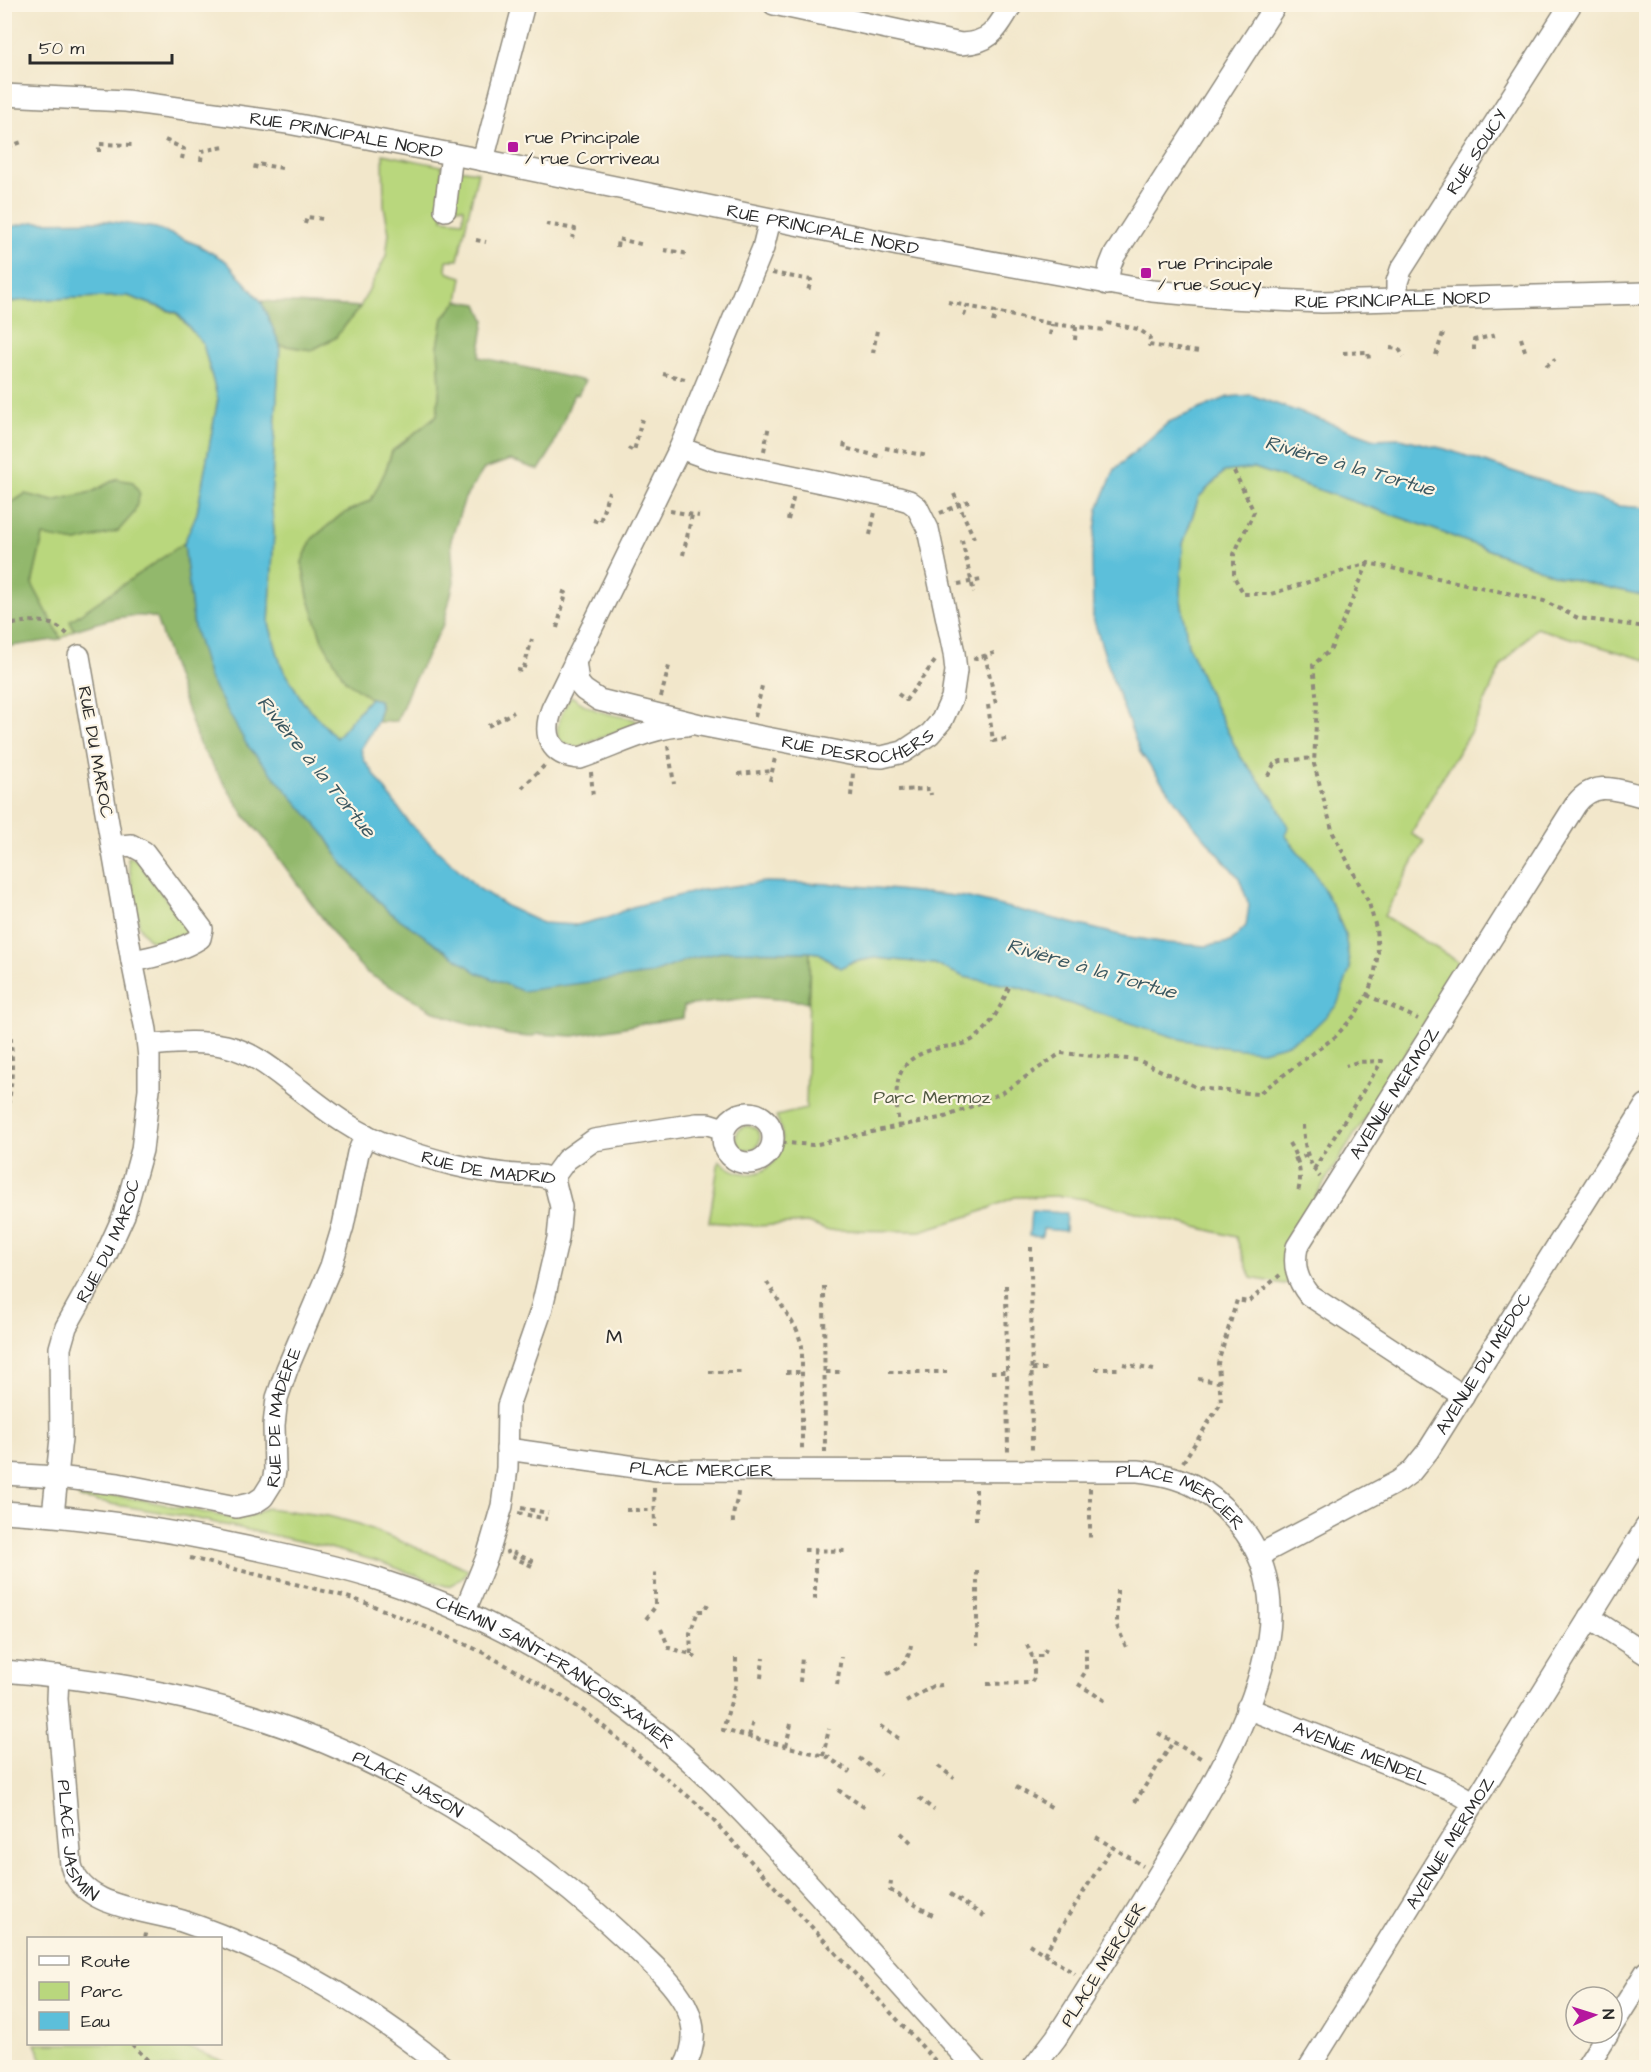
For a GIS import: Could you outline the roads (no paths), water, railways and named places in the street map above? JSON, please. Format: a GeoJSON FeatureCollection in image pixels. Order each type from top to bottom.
{"type":"FeatureCollection","features":[{"type":"Feature","properties":{"kind":"street"},"geometry":{"type":"LineString","coordinates":[[483,160],[524,4]]}},
{"type":"Feature","properties":{"kind":"street"},"geometry":{"type":"LineString","coordinates":[[774,4],[804,8],[961,44],[980,42],[989,38],[1012,4]]}},
{"type":"Feature","properties":{"kind":"street"},"geometry":{"type":"LineString","coordinates":[[1107,284],[1114,256],[1276,4]]}},
{"type":"Feature","properties":{"kind":"street","name":"RUE SOUCY"},"geometry":{"type":"LineString","coordinates":[[1397,301],[1397,282],[1401,270],[1571,4]]}},
{"type":"Feature","properties":{"kind":"street","name":"RUE PRINCIPALE NORD"},"geometry":{"type":"LineString","coordinates":[[4,95],[102,99],[171,106],[288,123],[483,160],[770,220],[1107,284],[1186,295],[1332,302],[1647,293]]}},
{"type":"Feature","properties":{"kind":"street"},"geometry":{"type":"LineString","coordinates":[[445,210],[452,154]]}},
{"type":"Feature","properties":{"kind":"street"},"geometry":{"type":"LineString","coordinates":[[575,661],[680,448],[754,269],[770,220]]}},
{"type":"Feature","properties":{"kind":"street","name":"RUE DESROCHERS"},"geometry":{"type":"LineString","coordinates":[[575,661],[578,683],[599,700],[662,720],[871,757],[903,752],[930,734],[942,720],[954,692],[945,662],[928,529],[917,507],[899,498],[713,460],[680,448]]}},
{"type":"Feature","properties":{"kind":"street","name":"RUE DU MAROC"},"geometry":{"type":"LineString","coordinates":[[53,1515],[61,1438],[60,1348],[66,1327],[105,1257],[131,1194],[146,1130],[149,1089],[149,1045],[132,961],[79,656]]}},
{"type":"Feature","properties":{"kind":"street","name":"RUE DESROCHERS"},"geometry":{"type":"LineString","coordinates":[[575,661],[547,722],[547,733],[559,751],[569,757],[580,758],[622,741],[662,720]]}},
{"type":"Feature","properties":{"kind":"street","name":"AVENUE MERMOZ"},"geometry":{"type":"LineString","coordinates":[[1463,1396],[1310,1295],[1298,1277],[1295,1266],[1298,1247],[1582,796],[1591,790],[1600,788],[1647,797]]}},
{"type":"Feature","properties":{"kind":"street"},"geometry":{"type":"LineString","coordinates":[[112,847],[131,845],[144,852],[202,928],[200,938],[190,944],[158,956],[132,961]]}},
{"type":"Feature","properties":{"kind":"street","name":"RUE DE MADRID"},"geometry":{"type":"LineString","coordinates":[[149,1045],[198,1043],[221,1045],[241,1051],[267,1064],[316,1102],[366,1135],[390,1146],[452,1165],[495,1173],[552,1179],[559,1191],[561,1207],[558,1238],[541,1311],[510,1397],[507,1416],[506,1480],[496,1530],[464,1613]]}},
{"type":"Feature","properties":{"kind":"street","name":"AVENUE DU MÉDOC"},"geometry":{"type":"LineString","coordinates":[[1259,1554],[1387,1488],[1411,1472],[1428,1451],[1647,1105]]}},
{"type":"Feature","properties":{"kind":"street"},"geometry":{"type":"LineString","coordinates":[[750,1113],[758,1115],[770,1126],[773,1142],[765,1157],[750,1164],[741,1163],[727,1154],[723,1146],[724,1129],[734,1116],[750,1113]]}},
{"type":"Feature","properties":{"kind":"street"},"geometry":{"type":"LineString","coordinates":[[552,1179],[566,1160],[594,1140],[697,1124],[724,1129]]}},
{"type":"Feature","properties":{"kind":"street","name":"RUE DE MADÈRE"},"geometry":{"type":"LineString","coordinates":[[4,1474],[57,1477],[144,1488],[236,1507],[254,1503],[263,1497],[269,1490],[274,1471],[274,1425],[279,1391],[331,1266],[344,1226],[358,1153],[366,1135]]}},
{"type":"Feature","properties":{"kind":"street","name":"PLACE MERCIER"},"geometry":{"type":"LineString","coordinates":[[507,1449],[657,1470],[1138,1471],[1174,1477],[1192,1483],[1209,1494],[1241,1526],[1259,1554],[1269,1598],[1269,1628],[1262,1662],[1247,1707],[1218,1774],[1194,1818],[1056,2038],[1034,2067]]}},
{"type":"Feature","properties":{"kind":"street","name":"CHEMIN SAINT-FRANÇOIS-XAVIER"},"geometry":{"type":"LineString","coordinates":[[4,1512],[53,1515],[168,1530],[288,1556],[380,1580],[431,1598],[530,1646],[595,1685],[637,1716],[717,1787],[975,2067]]}},
{"type":"Feature","properties":{"kind":"street","name":"AVENUE MERMOZ"},"geometry":{"type":"LineString","coordinates":[[1310,2067],[1647,1527]]}},
{"type":"Feature","properties":{"kind":"street"},"geometry":{"type":"LineString","coordinates":[[1589,1617],[1647,1654]]}},
{"type":"Feature","properties":{"kind":"street","name":"PLACE JASON"},"geometry":{"type":"LineString","coordinates":[[4,1671],[58,1676],[143,1689],[257,1718],[303,1735],[416,1786],[515,1849],[567,1888],[622,1936],[665,1978],[681,1996],[692,2020],[692,2047],[684,2067]]}},
{"type":"Feature","properties":{"kind":"street","name":"PLACE JASMIN"},"geometry":{"type":"LineString","coordinates":[[58,1676],[57,1699],[71,1865],[73,1876],[79,1884],[86,1891],[103,1900],[180,1921],[255,1948],[286,1963],[379,2019],[444,2067]]}},
{"type":"Feature","properties":{"kind":"street","name":"AVENUE MENDEL"},"geometry":{"type":"LineString","coordinates":[[1247,1707],[1449,1788],[1473,1803]]}},
{"type":"Feature","properties":{"kind":"street"},"geometry":{"type":"LineString","coordinates":[[1624,2007],[1647,1972]]}},
{"type":"Feature","properties":{"kind":"street"},"geometry":{"type":"LineString","coordinates":[[1586,2067],[1600,2045]]}},
{"type":"Feature","properties":{"kind":"water","name":"Rivière à la Tortue"},"geometry":{"type":"Polygon","coordinates":[[[107,221],[156,228],[198,245],[226,261],[261,301],[280,345],[271,500],[274,531],[269,624],[281,665],[303,702],[336,738],[370,698],[379,700],[377,720],[361,749],[364,760],[409,823],[478,888],[508,907],[542,923],[577,925],[609,917],[632,907],[702,890],[765,882],[837,884],[965,897],[1124,936],[1206,946],[1230,942],[1246,926],[1249,905],[1239,878],[1191,822],[1140,752],[1112,678],[1093,618],[1092,554],[1098,509],[1115,469],[1169,422],[1228,397],[1251,395],[1375,439],[1400,438],[1445,449],[1619,506],[1646,508],[1646,596],[1558,576],[1425,526],[1255,468],[1224,472],[1199,497],[1183,544],[1180,593],[1188,645],[1240,756],[1275,801],[1288,827],[1285,835],[1314,872],[1345,934],[1350,969],[1337,1005],[1312,1030],[1285,1045],[1262,1051],[1222,1047],[1180,1039],[1018,987],[964,977],[935,964],[875,958],[851,962],[841,968],[819,953],[810,952],[727,951],[690,959],[651,974],[522,991],[478,973],[388,911],[343,864],[325,835],[247,745],[209,678],[194,627],[184,543],[197,513],[218,399],[203,344],[177,313],[128,296],[25,300],[5,303],[5,228],[33,222],[107,221]]]}},
{"type":"Feature","properties":{"kind":"water"},"geometry":{"type":"Polygon","coordinates":[[[1031,1211],[1066,1213],[1065,1231],[1043,1229],[1042,1237],[1029,1236],[1031,1211]]]}},
{"type":"Feature","properties":{"kind":"place","name":"rue Principale / rue Corriveau"},"geometry":{"type":"Point","coordinates":[513,147]}},
{"type":"Feature","properties":{"kind":"place","name":"rue Principale / rue Soucy"},"geometry":{"type":"Point","coordinates":[1146,273]}},
{"type":"Feature","properties":{"kind":"district","name":"M"},"geometry":{"type":"Point","coordinates":[615,1336]}},
{"type":"Feature","properties":{"kind":"park label","name":"Parc Mermoz"},"geometry":{"type":"Point","coordinates":[932,1097]}}]}
